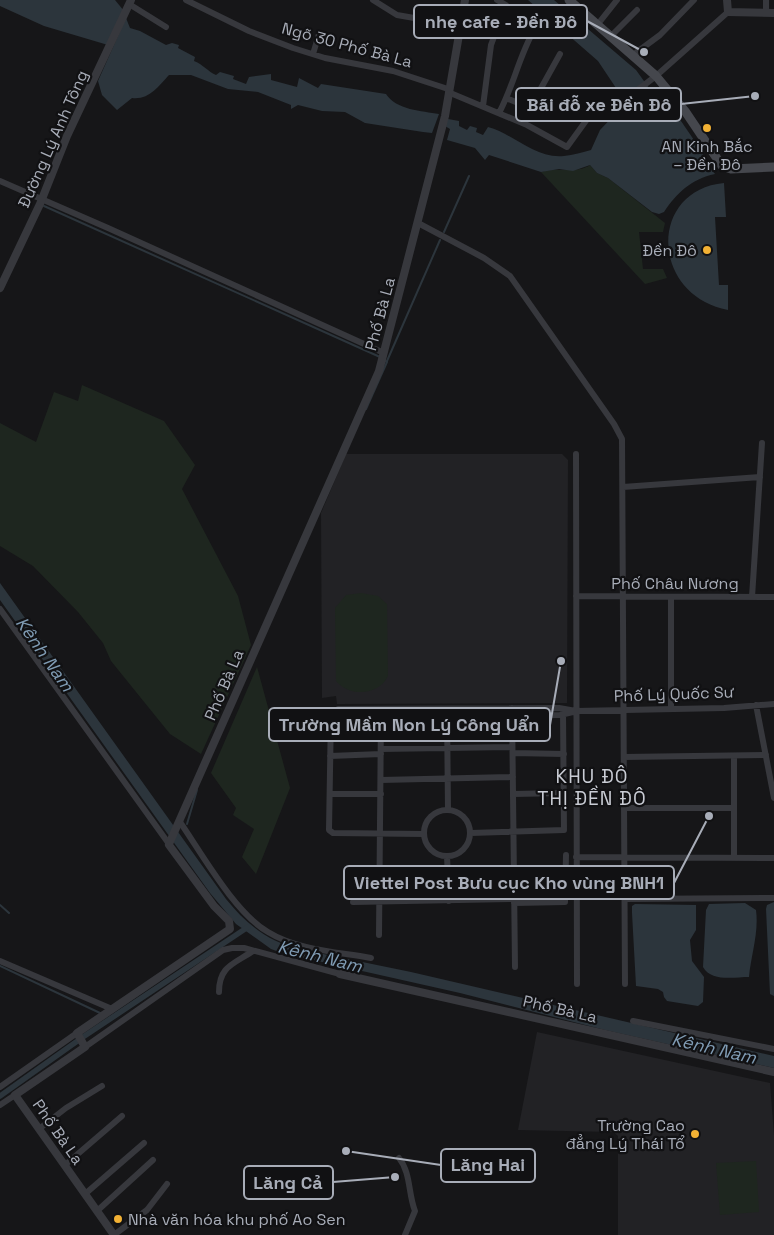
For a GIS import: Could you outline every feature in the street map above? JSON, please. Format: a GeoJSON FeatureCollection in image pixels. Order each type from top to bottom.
{"type":"FeatureCollection","features":[{"type":"Feature","properties":{"kind":"main road"},"geometry":{"type":"LineString","coordinates":[[569,0],[656,76],[685,111],[722,166],[731,169],[774,167]]}},
{"type":"Feature","properties":{"kind":"street","name":"Ngõ 30 Phố Bà La"},"geometry":{"type":"LineString","coordinates":[[186,0],[200,3],[249,31],[313,54],[393,71],[448,90],[527,125],[567,147],[601,100]]}},
{"type":"Feature","properties":{"kind":"street"},"geometry":{"type":"LineString","coordinates":[[373,0],[397,15],[460,26]]}},
{"type":"Feature","properties":{"kind":"street","name":"Phố Bà La"},"geometry":{"type":"LineString","coordinates":[[169,844],[379,371],[445,116],[465,0]]}},
{"type":"Feature","properties":{"kind":"street"},"geometry":{"type":"LineString","coordinates":[[483,106],[491,46],[506,5],[497,0]]}},
{"type":"Feature","properties":{"kind":"street"},"geometry":{"type":"LineString","coordinates":[[598,24],[617,0]]}},
{"type":"Feature","properties":{"kind":"street"},"geometry":{"type":"LineString","coordinates":[[633,55],[670,26],[694,0]]}},
{"type":"Feature","properties":{"kind":"street"},"geometry":{"type":"LineString","coordinates":[[727,0],[728,12]]}},
{"type":"Feature","properties":{"kind":"street"},"geometry":{"type":"LineString","coordinates":[[619,104],[656,76],[728,12],[770,13],[766,0]]}},
{"type":"Feature","properties":{"kind":"street"},"geometry":{"type":"LineString","coordinates":[[131,1],[166,27]]}},
{"type":"Feature","properties":{"kind":"street","name":"Đường Lý Anh Tông"},"geometry":{"type":"LineString","coordinates":[[0,288],[42,200],[67,136],[131,1]]}},
{"type":"Feature","properties":{"kind":"street"},"geometry":{"type":"LineString","coordinates":[[611,36],[637,10]]}},
{"type":"Feature","properties":{"kind":"street"},"geometry":{"type":"LineString","coordinates":[[499,113],[524,48],[533,32],[548,30],[550,24],[567,35]]}},
{"type":"Feature","properties":{"kind":"street"},"geometry":{"type":"LineString","coordinates":[[313,54],[319,34]]}},
{"type":"Feature","properties":{"kind":"street"},"geometry":{"type":"LineString","coordinates":[[506,98],[530,108],[560,54]]}},
{"type":"Feature","properties":{"kind":"street"},"geometry":{"type":"LineString","coordinates":[[507,70],[515,74]]}},
{"type":"Feature","properties":{"kind":"street"},"geometry":{"type":"LineString","coordinates":[[0,181],[384,353]]}},
{"type":"Feature","properties":{"kind":"street"},"geometry":{"type":"LineString","coordinates":[[418,224],[494,264],[516,284],[622,438],[625,984]]}},
{"type":"Feature","properties":{"kind":"street"},"geometry":{"type":"LineString","coordinates":[[752,597],[762,443]]}},
{"type":"Feature","properties":{"kind":"street"},"geometry":{"type":"LineString","coordinates":[[576,454],[577,984]]}},
{"type":"Feature","properties":{"kind":"street"},"geometry":{"type":"LineString","coordinates":[[623,487],[760,476]]}},
{"type":"Feature","properties":{"kind":"street","name":"Phố Châu Nương"},"geometry":{"type":"LineString","coordinates":[[576,596],[624,598],[774,597]]}},
{"type":"Feature","properties":{"kind":"street"},"geometry":{"type":"LineString","coordinates":[[671,597],[671,709]]}},
{"type":"Feature","properties":{"kind":"street"},"geometry":{"type":"LineString","coordinates":[[0,609],[214,906],[229,921],[230,929],[77,1032],[0,1087]]}},
{"type":"Feature","properties":{"kind":"street","name":"Phố Lý Quốc Sư"},"geometry":{"type":"LineString","coordinates":[[563,712],[774,704]]}},
{"type":"Feature","properties":{"kind":"street"},"geometry":{"type":"LineString","coordinates":[[756,705],[774,798]]}},
{"type":"Feature","properties":{"kind":"street"},"geometry":{"type":"LineString","coordinates":[[447,708],[448,810]]}},
{"type":"Feature","properties":{"kind":"street"},"geometry":{"type":"LineString","coordinates":[[330,713],[338,709],[447,708],[512,708],[563,712]]}},
{"type":"Feature","properties":{"kind":"street"},"geometry":{"type":"LineString","coordinates":[[512,708],[514,967]]}},
{"type":"Feature","properties":{"kind":"street"},"geometry":{"type":"LineString","coordinates":[[379,934],[382,834],[381,709]]}},
{"type":"Feature","properties":{"kind":"street"},"geometry":{"type":"LineString","coordinates":[[330,713],[338,717],[381,717],[512,716],[563,712]]}},
{"type":"Feature","properties":{"kind":"street"},"geometry":{"type":"LineString","coordinates":[[471,833],[564,830],[563,712]]}},
{"type":"Feature","properties":{"kind":"street"},"geometry":{"type":"LineString","coordinates":[[330,713],[330,830],[333,833],[424,834]]}},
{"type":"Feature","properties":{"kind":"street"},"geometry":{"type":"LineString","coordinates":[[330,756],[381,751],[448,748],[564,754]]}},
{"type":"Feature","properties":{"kind":"street"},"geometry":{"type":"LineString","coordinates":[[624,757],[766,755]]}},
{"type":"Feature","properties":{"kind":"street"},"geometry":{"type":"LineString","coordinates":[[734,756],[734,858]]}},
{"type":"Feature","properties":{"kind":"street"},"geometry":{"type":"LineString","coordinates":[[381,780],[513,777]]}},
{"type":"Feature","properties":{"kind":"street"},"geometry":{"type":"LineString","coordinates":[[513,794],[564,793]]}},
{"type":"Feature","properties":{"kind":"street"},"geometry":{"type":"LineString","coordinates":[[330,794],[381,794]]}},
{"type":"Feature","properties":{"kind":"street"},"geometry":{"type":"LineString","coordinates":[[624,808],[734,808]]}},
{"type":"Feature","properties":{"kind":"street"},"geometry":{"type":"LineString","coordinates":[[448,810],[463,816],[468,821],[471,833],[470,840],[463,851],[446,856],[432,851],[427,846],[424,834],[425,826],[432,815],[448,810]]}},
{"type":"Feature","properties":{"kind":"street"},"geometry":{"type":"LineString","coordinates":[[180,822],[238,906],[266,932],[307,946],[371,958]]}},
{"type":"Feature","properties":{"kind":"street"},"geometry":{"type":"LineString","coordinates":[[353,902],[565,902],[566,855]]}},
{"type":"Feature","properties":{"kind":"street"},"geometry":{"type":"LineString","coordinates":[[446,856],[448,901]]}},
{"type":"Feature","properties":{"kind":"street"},"geometry":{"type":"LineString","coordinates":[[576,857],[774,858]]}},
{"type":"Feature","properties":{"kind":"street"},"geometry":{"type":"LineString","coordinates":[[625,899],[774,898]]}},
{"type":"Feature","properties":{"kind":"street"},"geometry":{"type":"LineString","coordinates":[[77,1032],[86,1047],[223,950],[232,948],[253,951],[340,974]]}},
{"type":"Feature","properties":{"kind":"street"},"geometry":{"type":"LineString","coordinates":[[219,992],[221,974],[253,951]]}},
{"type":"Feature","properties":{"kind":"street"},"geometry":{"type":"LineString","coordinates":[[0,961],[110,1010]]}},
{"type":"Feature","properties":{"kind":"street","name":"Phố Bà La"},"geometry":{"type":"LineString","coordinates":[[340,974],[774,1072]]}},
{"type":"Feature","properties":{"kind":"street"},"geometry":{"type":"LineString","coordinates":[[633,1021],[774,1049]]}},
{"type":"Feature","properties":{"kind":"street","name":"Phố Bà La"},"geometry":{"type":"LineString","coordinates":[[86,1047],[15,1095],[114,1235]]}},
{"type":"Feature","properties":{"kind":"street"},"geometry":{"type":"LineString","coordinates":[[39,1129],[66,1108],[102,1086]]}},
{"type":"Feature","properties":{"kind":"street"},"geometry":{"type":"LineString","coordinates":[[0,1105],[15,1095]]}},
{"type":"Feature","properties":{"kind":"street"},"geometry":{"type":"LineString","coordinates":[[65,1165],[122,1116]]}},
{"type":"Feature","properties":{"kind":"street"},"geometry":{"type":"LineString","coordinates":[[85,1194],[144,1143]]}},
{"type":"Feature","properties":{"kind":"street"},"geometry":{"type":"LineString","coordinates":[[399,1158],[408,1172],[412,1202],[416,1211],[405,1235]]}},
{"type":"Feature","properties":{"kind":"street"},"geometry":{"type":"LineString","coordinates":[[97,1211],[152,1160]]}},
{"type":"Feature","properties":{"kind":"street"},"geometry":{"type":"LineString","coordinates":[[114,1235],[147,1210],[167,1184]]}},
{"type":"Feature","properties":{"kind":"shaded area"},"geometry":{"type":"Polygon","coordinates":[[[590,165],[597,173],[608,178],[665,223],[663,232],[639,232],[643,269],[663,269],[667,278],[645,284],[541,172],[547,170],[572,170],[590,165]]]}},
{"type":"Feature","properties":{"kind":"shaded area"},"geometry":{"type":"Polygon","coordinates":[[[82,385],[164,421],[195,465],[182,489],[238,596],[251,645],[201,754],[170,734],[111,661],[103,643],[78,612],[33,566],[0,546],[0,423],[36,442],[54,392],[78,401],[82,385]]]}},
{"type":"Feature","properties":{"kind":"shaded area"},"geometry":{"type":"Polygon","coordinates":[[[346,454],[562,454],[568,460],[567,703],[337,704],[336,696],[322,698],[321,513],[346,454]]]}},
{"type":"Feature","properties":{"kind":"shaded area"},"geometry":{"type":"Polygon","coordinates":[[[361,593],[378,596],[387,604],[388,676],[384,683],[371,691],[356,692],[348,690],[336,681],[335,608],[346,595],[361,593]]]}},
{"type":"Feature","properties":{"kind":"shaded area"},"geometry":{"type":"Polygon","coordinates":[[[257,667],[290,788],[256,874],[242,857],[254,829],[233,815],[236,808],[211,773],[257,667]]]}},
{"type":"Feature","properties":{"kind":"shaded area","name":"Trường Cao đẳng Lý Thái Tổ"},"geometry":{"type":"Polygon","coordinates":[[[537,1032],[770,1083],[774,1135],[774,1235],[618,1235],[618,1136],[613,1132],[518,1130],[537,1032]]]}},
{"type":"Feature","properties":{"kind":"shaded area"},"geometry":{"type":"Polygon","coordinates":[[[756,1161],[759,1212],[720,1215],[716,1163],[756,1161]]]}},
{"type":"Feature","properties":{"kind":"water"},"geometry":{"type":"Polygon","coordinates":[[[0,0],[115,0],[124,11],[108,45],[44,26],[0,6],[0,0]]]}},
{"type":"Feature","properties":{"kind":"water"},"geometry":{"type":"Polygon","coordinates":[[[528,0],[554,0],[636,70],[649,88],[656,92],[675,112],[715,174],[699,179],[685,188],[664,212],[659,214],[652,212],[608,178],[597,173],[590,165],[573,171],[559,169],[541,172],[489,155],[485,160],[475,148],[447,140],[450,129],[445,126],[448,119],[459,121],[459,126],[467,130],[470,126],[477,128],[476,132],[483,135],[488,127],[498,130],[544,154],[553,156],[571,155],[591,150],[600,130],[620,109],[622,97],[598,61],[528,0]]]}},
{"type":"Feature","properties":{"kind":"water"},"geometry":{"type":"Polygon","coordinates":[[[126,18],[130,28],[140,31],[166,45],[172,43],[179,45],[178,48],[195,57],[194,61],[216,75],[220,72],[234,76],[233,79],[246,84],[249,77],[271,74],[271,80],[297,87],[299,78],[318,88],[321,84],[386,94],[390,99],[403,107],[439,114],[432,133],[365,123],[345,112],[322,111],[298,105],[291,109],[291,105],[258,92],[228,89],[191,75],[169,75],[148,95],[132,98],[117,110],[102,95],[98,81],[126,18]]]}},
{"type":"Feature","properties":{"kind":"water"},"geometry":{"type":"Polygon","coordinates":[[[724,183],[726,217],[715,217],[719,285],[728,285],[728,310],[702,301],[684,285],[672,265],[668,244],[671,222],[682,204],[699,190],[724,183]]]}},
{"type":"Feature","properties":{"kind":"water","name":"Kênh Nam"},"geometry":{"type":"Polygon","coordinates":[[[0,583],[226,899],[250,924],[268,937],[299,949],[411,972],[774,1056],[774,1068],[605,1030],[460,993],[271,949],[236,924],[210,893],[0,600],[0,583]]]}},
{"type":"Feature","properties":{"kind":"water"},"geometry":{"type":"Polygon","coordinates":[[[774,902],[774,996],[770,994],[766,909],[767,905],[774,902]]]}},
{"type":"Feature","properties":{"kind":"water"},"geometry":{"type":"Polygon","coordinates":[[[745,903],[756,910],[757,919],[749,977],[723,978],[711,975],[703,967],[706,910],[709,904],[745,903]]]}},
{"type":"Feature","properties":{"kind":"water"},"geometry":{"type":"Polygon","coordinates":[[[635,904],[696,905],[696,930],[690,940],[692,961],[704,977],[703,1002],[698,1006],[667,1001],[663,992],[658,989],[636,986],[632,913],[632,906],[635,904]]]}},
{"type":"Feature","properties":{"kind":"waterway"},"geometry":{"type":"LineString","coordinates":[[444,232],[469,176]]}},
{"type":"Feature","properties":{"kind":"waterway"},"geometry":{"type":"LineString","coordinates":[[44,206],[380,357]]}},
{"type":"Feature","properties":{"kind":"waterway"},"geometry":{"type":"LineString","coordinates":[[387,361],[440,240]]}},
{"type":"Feature","properties":{"kind":"waterway"},"geometry":{"type":"LineString","coordinates":[[366,409],[387,362],[383,360]]}},
{"type":"Feature","properties":{"kind":"waterway"},"geometry":{"type":"LineString","coordinates":[[187,824],[197,790]]}},
{"type":"Feature","properties":{"kind":"waterway"},"geometry":{"type":"LineString","coordinates":[[0,905],[9,913]]}},
{"type":"Feature","properties":{"kind":"waterway"},"geometry":{"type":"LineString","coordinates":[[0,1096],[83,1037],[248,927]]}},
{"type":"Feature","properties":{"kind":"waterway"},"geometry":{"type":"LineString","coordinates":[[0,966],[100,1013]]}},
{"type":"Feature","properties":{"kind":"place","name":"nhẹ cafe - Đền Đô"},"geometry":{"type":"Point","coordinates":[644,52]}},
{"type":"Feature","properties":{"kind":"place","name":"Bãi đỗ xe Đền Đô"},"geometry":{"type":"Point","coordinates":[755,96]}},
{"type":"Feature","properties":{"kind":"place","name":"AN Kinh Bắc – Đền Đô"},"geometry":{"type":"Point","coordinates":[707,128]}},
{"type":"Feature","properties":{"kind":"place","name":"Đền Đô"},"geometry":{"type":"Point","coordinates":[707,250]}},
{"type":"Feature","properties":{"kind":"place","name":"Trường Mầm Non Lý Công Uẩn"},"geometry":{"type":"Point","coordinates":[561,661]}},
{"type":"Feature","properties":{"kind":"place","name":"Viettel Post Bưu cục Kho vùng BNH1"},"geometry":{"type":"Point","coordinates":[709,816]}},
{"type":"Feature","properties":{"kind":"place","name":"Trường Cao đẳng Lý Thái Tổ"},"geometry":{"type":"Point","coordinates":[695,1134]}},
{"type":"Feature","properties":{"kind":"place","name":"Lăng Hai"},"geometry":{"type":"Point","coordinates":[346,1151]}},
{"type":"Feature","properties":{"kind":"place","name":"Lăng Cả"},"geometry":{"type":"Point","coordinates":[395,1177]}},
{"type":"Feature","properties":{"kind":"place","name":"Nhà văn hóa khu phố Ao Sen"},"geometry":{"type":"Point","coordinates":[118,1219]}},
{"type":"Feature","properties":{"kind":"district","name":"KHU ĐÔ THỊ ĐỀN ĐÔ"},"geometry":{"type":"Point","coordinates":[592,787]}}]}
